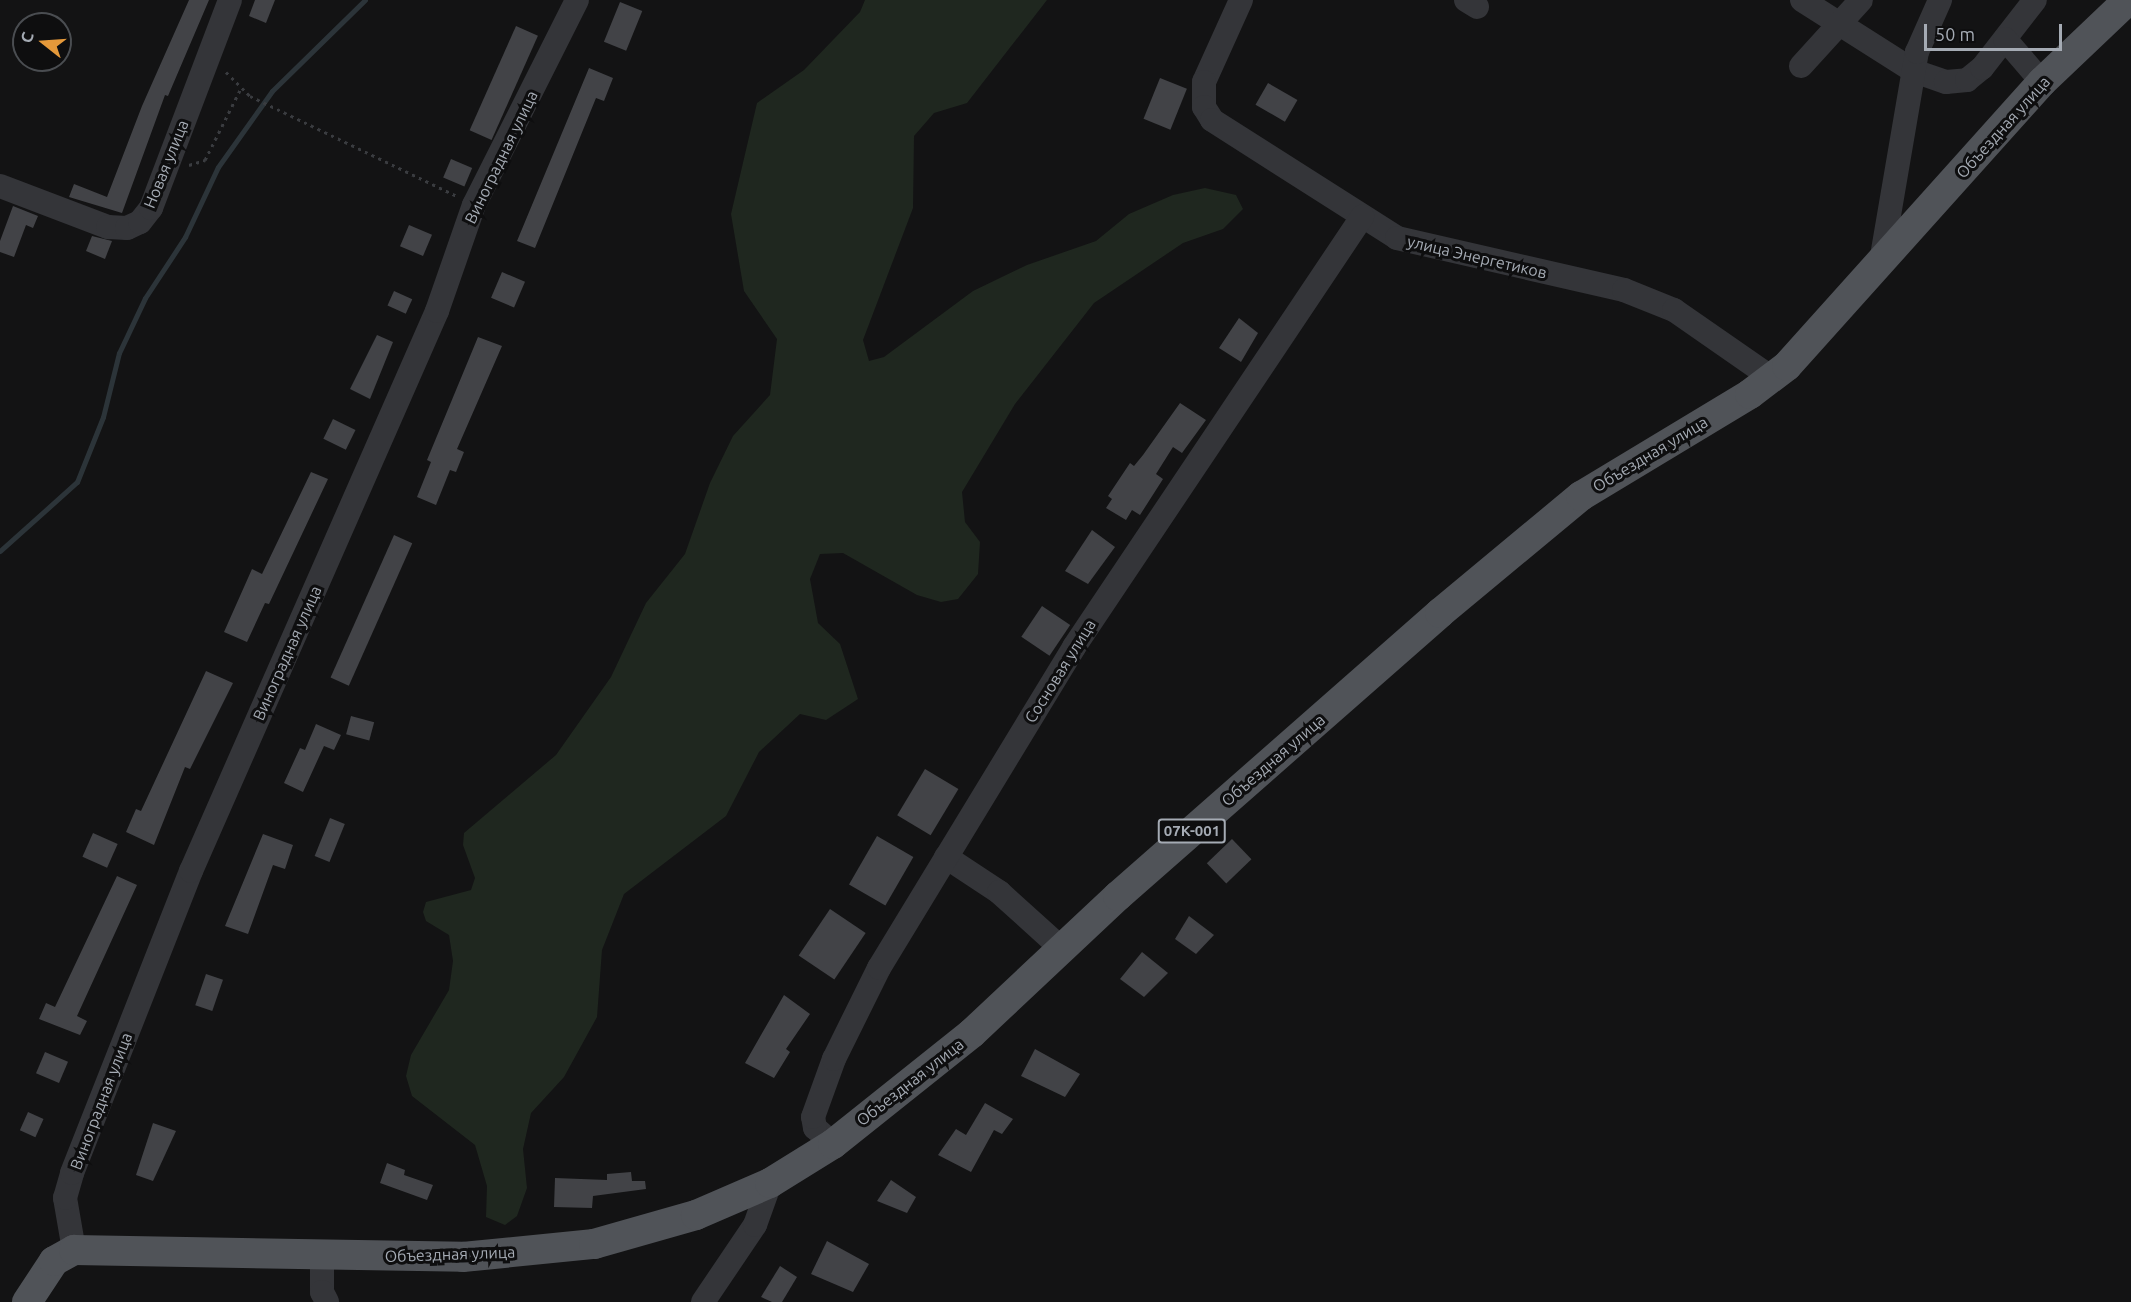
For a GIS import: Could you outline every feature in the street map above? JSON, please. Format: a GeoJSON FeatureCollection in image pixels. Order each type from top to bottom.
{"type":"FeatureCollection","features":[{"type":"Feature","properties":{"kind":"main road","name":"Объездная улица"},"geometry":{"type":"LineString","coordinates":[[74,1250],[322,1257],[463,1257],[594,1244],[696,1215],[770,1183],[833,1144],[972,1033],[1062,949],[1431,620],[1581,496],[1788,366],[2042,82],[2128,0]]}},
{"type":"Feature","properties":{"kind":"main road"},"geometry":{"type":"LineString","coordinates":[[27,1302],[54,1261],[74,1250]]}},
{"type":"Feature","properties":{"kind":"street","name":"Новая улица"},"geometry":{"type":"LineString","coordinates":[[0,186],[108,226],[127,228],[140,222],[151,208],[212,42],[230,0]]}},
{"type":"Feature","properties":{"kind":"street","name":"Виноградная улица"},"geometry":{"type":"LineString","coordinates":[[74,1250],[65,1198],[72,1173],[191,871],[437,311],[474,205],[578,0]]}},
{"type":"Feature","properties":{"kind":"street","name":"улица Энергетиков"},"geometry":{"type":"LineString","coordinates":[[1241,0],[1207,73],[1204,107],[1212,120],[1397,238],[1624,290],[1654,302],[1710,332],[1772,378]]}},
{"type":"Feature","properties":{"kind":"street"},"geometry":{"type":"LineString","coordinates":[[1802,0],[1914,71],[1946,82],[1966,80],[1982,68],[2035,0]]}},
{"type":"Feature","properties":{"kind":"street"},"geometry":{"type":"LineString","coordinates":[[1801,66],[1838,21],[1861,0]]}},
{"type":"Feature","properties":{"kind":"street"},"geometry":{"type":"LineString","coordinates":[[1881,262],[1917,52],[1940,0]]}},
{"type":"Feature","properties":{"kind":"street"},"geometry":{"type":"LineString","coordinates":[[2005,39],[2042,82]]}},
{"type":"Feature","properties":{"kind":"street","name":"Сосновая улица"},"geometry":{"type":"LineString","coordinates":[[833,1144],[814,1128],[813,1118],[834,1059],[879,968],[1074,647],[1362,217]]}},
{"type":"Feature","properties":{"kind":"street"},"geometry":{"type":"LineString","coordinates":[[946,857],[999,892],[1062,949]]}},
{"type":"Feature","properties":{"kind":"street"},"geometry":{"type":"LineString","coordinates":[[703,1302],[755,1225],[770,1183]]}},
{"type":"Feature","properties":{"kind":"street"},"geometry":{"type":"LineString","coordinates":[[322,1257],[322,1292],[327,1302]]}},
{"type":"Feature","properties":{"kind":"path"},"geometry":{"type":"LineString","coordinates":[[212,42],[227,75],[250,96],[474,205]]}},
{"type":"Feature","properties":{"kind":"path"},"geometry":{"type":"LineString","coordinates":[[164,172],[205,160],[241,88]]}},
{"type":"Feature","properties":{"kind":"shaded area"},"geometry":{"type":"Polygon","coordinates":[[[865,0],[1047,0],[967,103],[934,113],[914,136],[913,208],[863,340],[869,361],[884,357],[973,291],[1027,265],[1096,241],[1129,214],[1173,195],[1205,188],[1236,195],[1243,209],[1223,229],[1183,243],[1094,303],[1015,404],[962,492],[965,522],[980,542],[978,574],[958,599],[941,602],[917,595],[843,553],[820,554],[810,579],[818,623],[840,644],[858,699],[826,720],[800,714],[759,752],[726,816],[624,894],[602,950],[597,1017],[564,1077],[531,1113],[523,1149],[527,1188],[517,1216],[505,1225],[486,1217],[487,1186],[475,1145],[412,1096],[406,1076],[411,1055],[449,990],[453,961],[449,935],[426,921],[423,912],[426,902],[471,890],[475,878],[463,845],[464,833],[556,755],[611,677],[646,603],[685,554],[710,483],[733,436],[770,395],[777,339],[744,291],[731,214],[757,103],[804,70],[860,12],[865,0]]]}},
{"type":"Feature","properties":{"kind":"building"},"geometry":{"type":"Polygon","coordinates":[[[189,0],[209,0],[168,96],[165,95],[122,213],[69,197],[74,184],[107,197],[142,106],[189,0]]]}},
{"type":"Feature","properties":{"kind":"building"},"geometry":{"type":"Polygon","coordinates":[[[255,0],[275,0],[266,23],[249,16],[255,0]]]}},
{"type":"Feature","properties":{"kind":"building"},"geometry":{"type":"Polygon","coordinates":[[[620,2],[642,11],[626,51],[604,42],[620,2]]]}},
{"type":"Feature","properties":{"kind":"building"},"geometry":{"type":"Polygon","coordinates":[[[516,26],[538,36],[492,140],[470,130],[516,26]]]}},
{"type":"Feature","properties":{"kind":"building"},"geometry":{"type":"Polygon","coordinates":[[[589,68],[613,78],[604,101],[596,98],[535,248],[517,241],[589,68]]]}},
{"type":"Feature","properties":{"kind":"building"},"geometry":{"type":"Polygon","coordinates":[[[1160,78],[1187,89],[1170,130],[1144,119],[1160,78]]]}},
{"type":"Feature","properties":{"kind":"building"},"geometry":{"type":"Polygon","coordinates":[[[1268,83],[1297,100],[1285,122],[1256,105],[1268,83]]]}},
{"type":"Feature","properties":{"kind":"building"},"geometry":{"type":"Polygon","coordinates":[[[451,159],[472,168],[464,186],[443,177],[451,159]]]}},
{"type":"Feature","properties":{"kind":"building"},"geometry":{"type":"Polygon","coordinates":[[[13,206],[38,216],[33,228],[26,225],[14,257],[0,252],[0,241],[13,206]]]}},
{"type":"Feature","properties":{"kind":"building"},"geometry":{"type":"Polygon","coordinates":[[[409,225],[432,235],[423,256],[400,246],[409,225]]]}},
{"type":"Feature","properties":{"kind":"building"},"geometry":{"type":"Polygon","coordinates":[[[92,236],[112,241],[105,259],[86,251],[92,236]]]}},
{"type":"Feature","properties":{"kind":"building"},"geometry":{"type":"Polygon","coordinates":[[[502,272],[525,282],[514,308],[491,298],[502,272]]]}},
{"type":"Feature","properties":{"kind":"building"},"geometry":{"type":"Polygon","coordinates":[[[394,291],[412,299],[406,314],[387,306],[394,291]]]}},
{"type":"Feature","properties":{"kind":"building"},"geometry":{"type":"Polygon","coordinates":[[[1239,318],[1258,333],[1241,362],[1219,348],[1239,318]]]}},
{"type":"Feature","properties":{"kind":"building"},"geometry":{"type":"Polygon","coordinates":[[[377,335],[393,342],[370,399],[350,389],[377,335]]]}},
{"type":"Feature","properties":{"kind":"building"},"geometry":{"type":"Polygon","coordinates":[[[478,337],[502,346],[457,449],[464,452],[456,472],[450,470],[436,505],[417,497],[431,462],[427,460],[478,337]]]}},
{"type":"Feature","properties":{"kind":"building"},"geometry":{"type":"Polygon","coordinates":[[[1180,403],[1206,420],[1182,453],[1173,447],[1156,474],[1163,479],[1140,515],[1132,510],[1126,520],[1106,508],[1112,499],[1108,496],[1130,463],[1134,466],[1180,403]]]}},
{"type":"Feature","properties":{"kind":"building"},"geometry":{"type":"Polygon","coordinates":[[[333,419],[355,430],[346,450],[323,439],[333,419]]]}},
{"type":"Feature","properties":{"kind":"building"},"geometry":{"type":"Polygon","coordinates":[[[311,472],[328,479],[269,604],[265,603],[247,642],[224,632],[252,569],[262,574],[311,472]]]}},
{"type":"Feature","properties":{"kind":"building"},"geometry":{"type":"Polygon","coordinates":[[[1092,530],[1115,547],[1088,584],[1065,571],[1092,530]]]}},
{"type":"Feature","properties":{"kind":"building"},"geometry":{"type":"Polygon","coordinates":[[[394,535],[412,543],[349,686],[331,678],[394,535]]]}},
{"type":"Feature","properties":{"kind":"building"},"geometry":{"type":"Polygon","coordinates":[[[1042,606],[1070,625],[1049,656],[1021,637],[1042,606]]]}},
{"type":"Feature","properties":{"kind":"building"},"geometry":{"type":"Polygon","coordinates":[[[206,671],[233,683],[190,769],[185,767],[154,845],[126,832],[136,809],[141,811],[206,671]]]}},
{"type":"Feature","properties":{"kind":"building"},"geometry":{"type":"Polygon","coordinates":[[[351,716],[374,722],[369,741],[346,734],[351,716]]]}},
{"type":"Feature","properties":{"kind":"building"},"geometry":{"type":"Polygon","coordinates":[[[316,724],[341,735],[334,750],[324,746],[303,792],[284,783],[300,748],[305,750],[316,724]]]}},
{"type":"Feature","properties":{"kind":"building"},"geometry":{"type":"Polygon","coordinates":[[[925,769],[958,789],[931,835],[897,815],[925,769]]]}},
{"type":"Feature","properties":{"kind":"building"},"geometry":{"type":"Polygon","coordinates":[[[330,818],[345,824],[329,862],[315,856],[330,818]]]}},
{"type":"Feature","properties":{"kind":"building"},"geometry":{"type":"Polygon","coordinates":[[[93,833],[118,844],[107,868],[82,857],[93,833]]]}},
{"type":"Feature","properties":{"kind":"building"},"geometry":{"type":"Polygon","coordinates":[[[263,834],[293,845],[285,869],[273,865],[248,934],[225,926],[263,834]]]}},
{"type":"Feature","properties":{"kind":"building"},"geometry":{"type":"Polygon","coordinates":[[[877,836],[913,857],[885,905],[849,884],[877,836]]]}},
{"type":"Feature","properties":{"kind":"building"},"geometry":{"type":"Polygon","coordinates":[[[1232,839],[1251,859],[1226,883],[1207,863],[1232,839]]]}},
{"type":"Feature","properties":{"kind":"building"},"geometry":{"type":"Polygon","coordinates":[[[117,876],[137,885],[77,1016],[87,1021],[80,1035],[39,1019],[46,1003],[55,1007],[117,876]]]}},
{"type":"Feature","properties":{"kind":"building"},"geometry":{"type":"Polygon","coordinates":[[[830,909],[866,933],[834,979],[799,955],[830,909]]]}},
{"type":"Feature","properties":{"kind":"building"},"geometry":{"type":"Polygon","coordinates":[[[1189,916],[1214,935],[1196,954],[1175,939],[1189,916]]]}},
{"type":"Feature","properties":{"kind":"building"},"geometry":{"type":"Polygon","coordinates":[[[1142,952],[1168,973],[1144,997],[1120,979],[1142,952]]]}},
{"type":"Feature","properties":{"kind":"building"},"geometry":{"type":"Polygon","coordinates":[[[206,974],[223,980],[212,1011],[195,1005],[206,974]]]}},
{"type":"Feature","properties":{"kind":"building"},"geometry":{"type":"Polygon","coordinates":[[[784,995],[810,1014],[786,1049],[790,1052],[774,1078],[745,1063],[784,995]]]}},
{"type":"Feature","properties":{"kind":"building"},"geometry":{"type":"Polygon","coordinates":[[[1035,1049],[1080,1074],[1065,1097],[1021,1076],[1035,1049]]]}},
{"type":"Feature","properties":{"kind":"building"},"geometry":{"type":"Polygon","coordinates":[[[45,1052],[68,1062],[59,1083],[36,1073],[45,1052]]]}},
{"type":"Feature","properties":{"kind":"building"},"geometry":{"type":"Polygon","coordinates":[[[985,1103],[1013,1119],[1002,1134],[994,1130],[971,1172],[938,1155],[956,1129],[966,1135],[985,1103]]]}},
{"type":"Feature","properties":{"kind":"building"},"geometry":{"type":"Polygon","coordinates":[[[28,1112],[44,1119],[35,1137],[20,1130],[28,1112]]]}},
{"type":"Feature","properties":{"kind":"building"},"geometry":{"type":"Polygon","coordinates":[[[153,1123],[176,1131],[153,1181],[136,1175],[153,1123]]]}},
{"type":"Feature","properties":{"kind":"building"},"geometry":{"type":"Polygon","coordinates":[[[387,1163],[405,1170],[404,1175],[433,1185],[427,1200],[380,1183],[387,1163]]]}},
{"type":"Feature","properties":{"kind":"building"},"geometry":{"type":"Polygon","coordinates":[[[631,1172],[632,1181],[645,1181],[646,1189],[593,1196],[592,1208],[554,1207],[555,1178],[607,1180],[607,1174],[631,1172]]]}},
{"type":"Feature","properties":{"kind":"building"},"geometry":{"type":"Polygon","coordinates":[[[891,1180],[916,1197],[907,1213],[877,1201],[891,1180]]]}},
{"type":"Feature","properties":{"kind":"building"},"geometry":{"type":"Polygon","coordinates":[[[827,1241],[869,1264],[853,1292],[811,1274],[827,1241]]]}},
{"type":"Feature","properties":{"kind":"building"},"geometry":{"type":"Polygon","coordinates":[[[780,1266],[797,1277],[782,1302],[772,1302],[761,1297],[780,1266]]]}},
{"type":"Feature","properties":{"kind":"waterway"},"geometry":{"type":"LineString","coordinates":[[0,551],[77,482],[103,417],[119,353],[145,298],[185,237],[218,167],[272,91],[365,0]]}}]}
